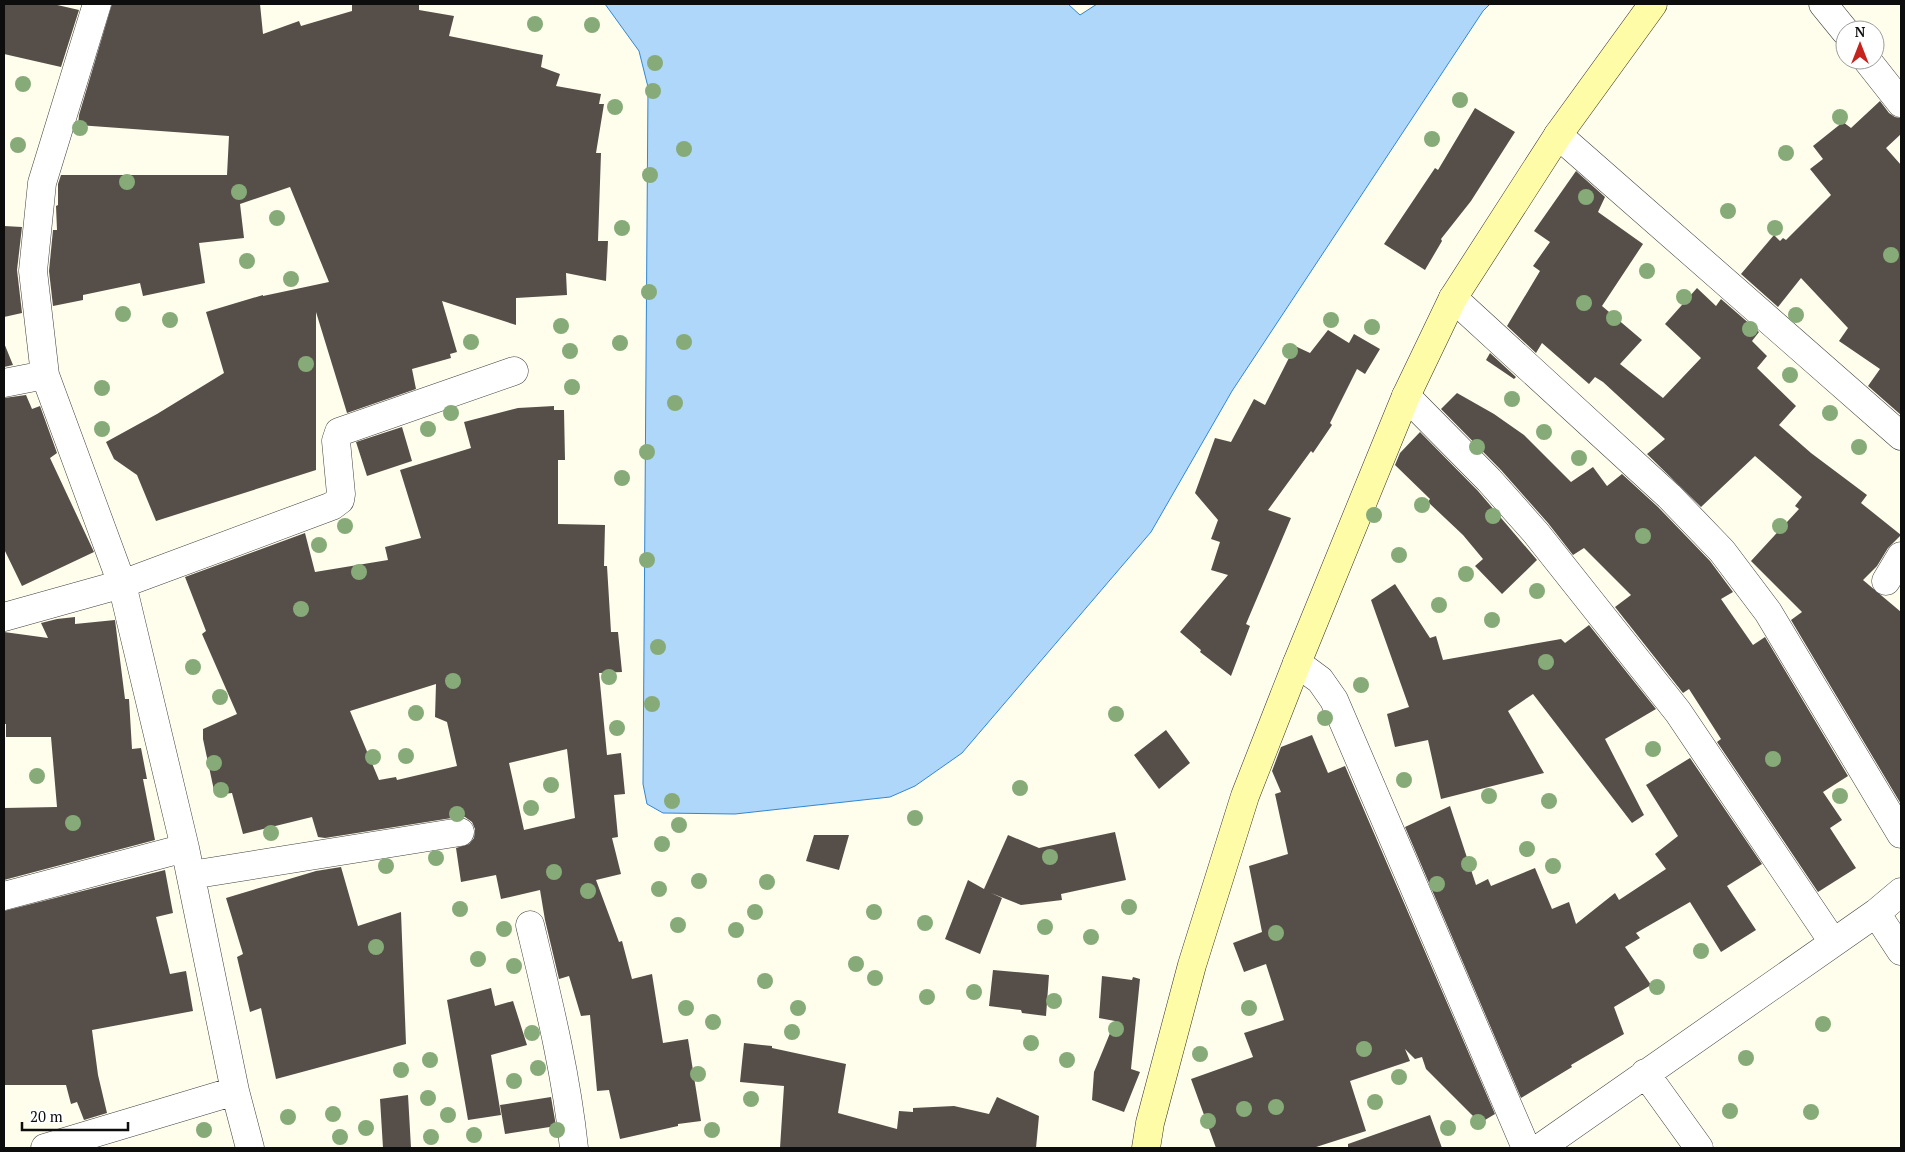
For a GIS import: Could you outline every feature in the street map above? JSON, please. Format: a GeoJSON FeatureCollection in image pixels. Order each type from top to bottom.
{"type":"FeatureCollection","features":[{"type":"Feature","properties":{"kind":"main road"},"geometry":{"type":"LineString","coordinates":[[1146,1148],[1150,1123],[1195,955],[1246,796],[1297,663],[1406,396],[1453,298],[1558,135],[1653,4]]}},
{"type":"Feature","properties":{"kind":"street"},"geometry":{"type":"LineString","coordinates":[[97,4],[42,183],[33,271],[45,375],[122,584],[185,848],[235,1091],[250,1148]]}},
{"type":"Feature","properties":{"kind":"street"},"geometry":{"type":"LineString","coordinates":[[1823,4],[1836,20]]}},
{"type":"Feature","properties":{"kind":"street"},"geometry":{"type":"LineString","coordinates":[[1875,70],[1901,103]]}},
{"type":"Feature","properties":{"kind":"street"},"geometry":{"type":"LineString","coordinates":[[1558,135],[1901,436]]}},
{"type":"Feature","properties":{"kind":"street"},"geometry":{"type":"LineString","coordinates":[[1453,298],[1662,489],[1722,551],[1768,612],[1901,834]]}},
{"type":"Feature","properties":{"kind":"street"},"geometry":{"type":"LineString","coordinates":[[4,617],[122,584],[332,506],[340,500],[342,494],[336,441],[338,432],[514,371]]}},
{"type":"Feature","properties":{"kind":"street"},"geometry":{"type":"LineString","coordinates":[[4,383],[45,375]]}},
{"type":"Feature","properties":{"kind":"street"},"geometry":{"type":"LineString","coordinates":[[1406,396],[1489,480],[1536,533],[1678,712],[1833,942]]}},
{"type":"Feature","properties":{"kind":"street"},"geometry":{"type":"LineString","coordinates":[[1886,581],[1901,556]]}},
{"type":"Feature","properties":{"kind":"street"},"geometry":{"type":"LineString","coordinates":[[1297,663],[1320,680],[1334,700],[1526,1148]]}},
{"type":"Feature","properties":{"kind":"street"},"geometry":{"type":"LineString","coordinates":[[191,875],[460,832]]}},
{"type":"Feature","properties":{"kind":"street"},"geometry":{"type":"LineString","coordinates":[[4,896],[185,848]]}},
{"type":"Feature","properties":{"kind":"street"},"geometry":{"type":"LineString","coordinates":[[1540,1148],[1644,1073],[1876,913],[1901,892]]}},
{"type":"Feature","properties":{"kind":"street"},"geometry":{"type":"LineString","coordinates":[[1876,913],[1901,951]]}},
{"type":"Feature","properties":{"kind":"street"},"geometry":{"type":"LineString","coordinates":[[530,925],[560,1049],[574,1148]]}},
{"type":"Feature","properties":{"kind":"street"},"geometry":{"type":"LineString","coordinates":[[1644,1073],[1699,1148]]}},
{"type":"Feature","properties":{"kind":"street"},"geometry":{"type":"LineString","coordinates":[[45,1148],[235,1091]]}},
{"type":"Feature","properties":{"kind":"water"},"geometry":{"type":"Polygon","coordinates":[[[605,4],[1068,4],[1080,15],[1097,4],[1490,4],[1483,11],[1232,391],[1151,532],[962,753],[915,786],[890,797],[735,814],[663,813],[647,804],[643,784],[648,87],[639,51],[605,4]]]}},
{"type":"Feature","properties":{"kind":"building"},"geometry":{"type":"Polygon","coordinates":[[[4,4],[53,4],[79,10],[61,67],[4,54],[4,4]]]}},
{"type":"Feature","properties":{"kind":"building"},"geometry":{"type":"Polygon","coordinates":[[[112,4],[260,4],[263,34],[299,21],[301,26],[352,11],[352,4],[419,4],[419,10],[454,16],[449,36],[543,55],[541,67],[560,74],[556,86],[601,94],[599,104],[604,104],[596,153],[601,153],[598,241],[608,241],[606,281],[566,273],[567,295],[516,298],[516,325],[442,301],[457,352],[450,354],[451,358],[412,369],[416,389],[347,413],[316,312],[316,470],[156,521],[137,475],[114,459],[106,442],[157,414],[224,373],[206,312],[263,295],[329,282],[290,187],[240,204],[244,238],[199,243],[205,283],[143,296],[140,283],[83,295],[83,300],[53,306],[49,271],[53,230],[57,230],[56,206],[58,205],[58,184],[61,175],[227,175],[229,136],[78,125],[79,115],[112,4]]]}},
{"type":"Feature","properties":{"kind":"building"},"geometry":{"type":"Polygon","coordinates":[[[1880,101],[1889,113],[1901,118],[1901,134],[1886,148],[1901,165],[1901,415],[1868,386],[1880,369],[1839,341],[1848,328],[1801,278],[1778,307],[1741,274],[1774,235],[1780,241],[1783,238],[1786,240],[1831,195],[1810,169],[1823,159],[1813,146],[1843,122],[1851,128],[1880,101]]]}},
{"type":"Feature","properties":{"kind":"building"},"geometry":{"type":"Polygon","coordinates":[[[1475,108],[1515,132],[1471,201],[1441,239],[1442,241],[1425,270],[1384,244],[1435,168],[1438,170],[1475,108]]]}},
{"type":"Feature","properties":{"kind":"building"},"geometry":{"type":"Polygon","coordinates":[[[1576,171],[1605,197],[1598,212],[1643,244],[1602,306],[1642,340],[1620,364],[1663,398],[1701,358],[1665,324],[1697,288],[1716,306],[1721,299],[1759,332],[1752,341],[1767,356],[1757,368],[1796,406],[1779,425],[1811,453],[1867,495],[1861,503],[1901,535],[1888,548],[1877,566],[1863,580],[1901,612],[1901,804],[1791,620],[1802,612],[1751,561],[1799,509],[1795,506],[1802,497],[1755,456],[1701,507],[1647,454],[1665,439],[1603,382],[1595,377],[1589,384],[1542,343],[1536,353],[1507,326],[1540,271],[1533,266],[1550,242],[1534,231],[1576,171]]]}},
{"type":"Feature","properties":{"kind":"building"},"geometry":{"type":"Polygon","coordinates":[[[4,226],[22,227],[17,270],[22,313],[4,317],[4,226]]]}},
{"type":"Feature","properties":{"kind":"building"},"geometry":{"type":"Polygon","coordinates":[[[1328,330],[1349,343],[1354,334],[1380,349],[1365,374],[1357,369],[1330,423],[1332,425],[1313,453],[1311,451],[1268,510],[1291,518],[1246,624],[1250,626],[1231,676],[1200,652],[1201,650],[1180,632],[1228,575],[1211,570],[1220,542],[1211,539],[1218,520],[1195,493],[1215,438],[1231,442],[1254,399],[1265,405],[1295,346],[1310,353],[1328,330]]]}},
{"type":"Feature","properties":{"kind":"building"},"geometry":{"type":"Polygon","coordinates":[[[4,343],[13,365],[4,367],[4,343]]]}},
{"type":"Feature","properties":{"kind":"building"},"geometry":{"type":"Polygon","coordinates":[[[1490,353],[1516,377],[1514,379],[1486,360],[1490,353]]]}},
{"type":"Feature","properties":{"kind":"building"},"geometry":{"type":"Polygon","coordinates":[[[1457,393],[1494,414],[1524,435],[1571,482],[1593,467],[1607,486],[1622,474],[1658,507],[1710,561],[1733,592],[1721,599],[1753,645],[1765,637],[1848,776],[1823,792],[1842,820],[1830,828],[1856,868],[1818,892],[1717,742],[1721,739],[1689,689],[1683,693],[1615,607],[1631,595],[1584,548],[1573,555],[1548,523],[1501,470],[1441,409],[1457,393]]]}},
{"type":"Feature","properties":{"kind":"building"},"geometry":{"type":"Polygon","coordinates":[[[26,395],[32,409],[40,406],[57,453],[50,458],[94,552],[22,586],[4,549],[4,398],[26,395]]]}},
{"type":"Feature","properties":{"kind":"building"},"geometry":{"type":"Polygon","coordinates":[[[554,406],[554,410],[564,410],[565,460],[558,460],[558,524],[605,525],[604,566],[607,566],[611,632],[618,632],[622,672],[599,673],[607,755],[621,753],[625,794],[614,795],[618,837],[612,838],[621,874],[596,880],[619,942],[622,941],[632,979],[652,974],[663,1043],[688,1039],[701,1121],[678,1124],[678,1126],[620,1139],[609,1090],[597,1091],[590,1015],[581,1016],[569,976],[559,979],[540,890],[501,899],[496,875],[461,882],[456,848],[469,844],[474,838],[475,829],[472,822],[465,817],[458,817],[325,838],[318,837],[312,817],[243,834],[232,793],[215,795],[203,739],[203,729],[237,714],[202,634],[206,631],[185,577],[305,533],[315,572],[388,560],[385,547],[421,538],[400,470],[471,448],[464,422],[518,408],[554,406]],[[436,684],[350,711],[379,780],[396,777],[397,780],[457,766],[447,722],[435,717],[436,684]],[[567,749],[509,763],[524,830],[575,818],[567,749]]]}},
{"type":"Feature","properties":{"kind":"building"},"geometry":{"type":"Polygon","coordinates":[[[402,427],[412,461],[367,476],[356,442],[402,427]]]}},
{"type":"Feature","properties":{"kind":"building"},"geometry":{"type":"Polygon","coordinates":[[[1420,432],[1478,491],[1537,560],[1502,594],[1475,566],[1483,559],[1463,535],[1428,502],[1430,499],[1395,465],[1400,453],[1420,432]]]}},
{"type":"Feature","properties":{"kind":"building"},"geometry":{"type":"Polygon","coordinates":[[[1395,584],[1430,638],[1436,636],[1443,660],[1561,639],[1565,643],[1589,625],[1656,709],[1605,739],[1644,815],[1632,823],[1533,694],[1508,711],[1544,773],[1441,799],[1428,740],[1395,747],[1387,714],[1409,707],[1371,600],[1395,584]]]}},
{"type":"Feature","properties":{"kind":"building"},"geometry":{"type":"Polygon","coordinates":[[[75,617],[75,624],[115,620],[125,699],[129,699],[132,749],[141,748],[147,779],[143,779],[155,840],[4,880],[4,808],[57,807],[51,737],[6,737],[6,724],[4,724],[4,632],[48,638],[41,623],[75,617]]]}},
{"type":"Feature","properties":{"kind":"building"},"geometry":{"type":"Polygon","coordinates":[[[1166,730],[1190,763],[1159,789],[1134,755],[1166,730]]]}},
{"type":"Feature","properties":{"kind":"building"},"geometry":{"type":"Polygon","coordinates":[[[1312,735],[1328,773],[1345,766],[1495,1114],[1480,1123],[1426,1069],[1422,1057],[1415,1059],[1405,1049],[1410,1061],[1350,1081],[1366,1131],[1313,1148],[1216,1148],[1191,1079],[1253,1057],[1244,1033],[1284,1020],[1266,964],[1244,972],[1233,943],[1262,932],[1249,866],[1288,854],[1275,794],[1281,792],[1272,771],[1281,747],[1312,735]]]}},
{"type":"Feature","properties":{"kind":"building"},"geometry":{"type":"Polygon","coordinates":[[[1690,758],[1762,864],[1727,886],[1756,930],[1721,952],[1690,902],[1636,933],[1640,938],[1625,947],[1651,985],[1614,1007],[1624,1034],[1571,1065],[1572,1067],[1521,1098],[1405,827],[1450,806],[1476,885],[1488,879],[1491,886],[1535,868],[1552,909],[1569,902],[1576,924],[1615,893],[1619,900],[1666,869],[1655,854],[1678,836],[1646,785],[1690,758]]]}},
{"type":"Feature","properties":{"kind":"building"},"geometry":{"type":"Polygon","coordinates":[[[1115,832],[1126,880],[1061,894],[1062,900],[1021,905],[991,893],[1002,898],[980,954],[945,939],[968,880],[984,889],[1008,835],[1039,848],[1115,832]]]}},
{"type":"Feature","properties":{"kind":"building"},"geometry":{"type":"Polygon","coordinates":[[[814,835],[849,835],[839,870],[806,861],[814,835]]]}},
{"type":"Feature","properties":{"kind":"building"},"geometry":{"type":"Polygon","coordinates":[[[341,867],[358,926],[401,912],[406,1044],[276,1079],[261,1008],[250,1012],[237,957],[243,954],[226,898],[316,871],[341,867]]]}},
{"type":"Feature","properties":{"kind":"building"},"geometry":{"type":"Polygon","coordinates":[[[165,870],[173,913],[156,917],[170,974],[186,971],[193,1011],[92,1030],[98,1075],[107,1113],[84,1120],[77,1102],[71,1104],[66,1085],[4,1085],[4,911],[165,870]]]}},
{"type":"Feature","properties":{"kind":"building"},"geometry":{"type":"Polygon","coordinates":[[[993,970],[1049,975],[1046,1016],[1022,1013],[1021,1010],[989,1006],[993,970]]]}},
{"type":"Feature","properties":{"kind":"building"},"geometry":{"type":"Polygon","coordinates":[[[1102,976],[1132,980],[1133,977],[1140,979],[1131,1069],[1140,1072],[1124,1112],[1092,1100],[1094,1072],[1115,1021],[1099,1018],[1102,976]]]}},
{"type":"Feature","properties":{"kind":"building"},"geometry":{"type":"Polygon","coordinates":[[[491,988],[495,1006],[513,1001],[527,1045],[491,1055],[501,1115],[468,1120],[447,1000],[491,988]]]}},
{"type":"Feature","properties":{"kind":"building"},"geometry":{"type":"Polygon","coordinates":[[[744,1043],[772,1046],[772,1048],[846,1064],[838,1113],[897,1129],[899,1111],[913,1112],[913,1108],[954,1106],[989,1114],[997,1097],[1039,1116],[1036,1148],[780,1148],[784,1086],[740,1082],[744,1043]]]}},
{"type":"Feature","properties":{"kind":"building"},"geometry":{"type":"Polygon","coordinates":[[[408,1095],[411,1148],[383,1148],[380,1099],[408,1095]]]}},
{"type":"Feature","properties":{"kind":"building"},"geometry":{"type":"Polygon","coordinates":[[[551,1097],[556,1126],[505,1134],[500,1105],[551,1097]]]}},
{"type":"Feature","properties":{"kind":"building"},"geometry":{"type":"Polygon","coordinates":[[[1430,1115],[1442,1148],[1348,1148],[1348,1144],[1430,1115]]]}}]}
